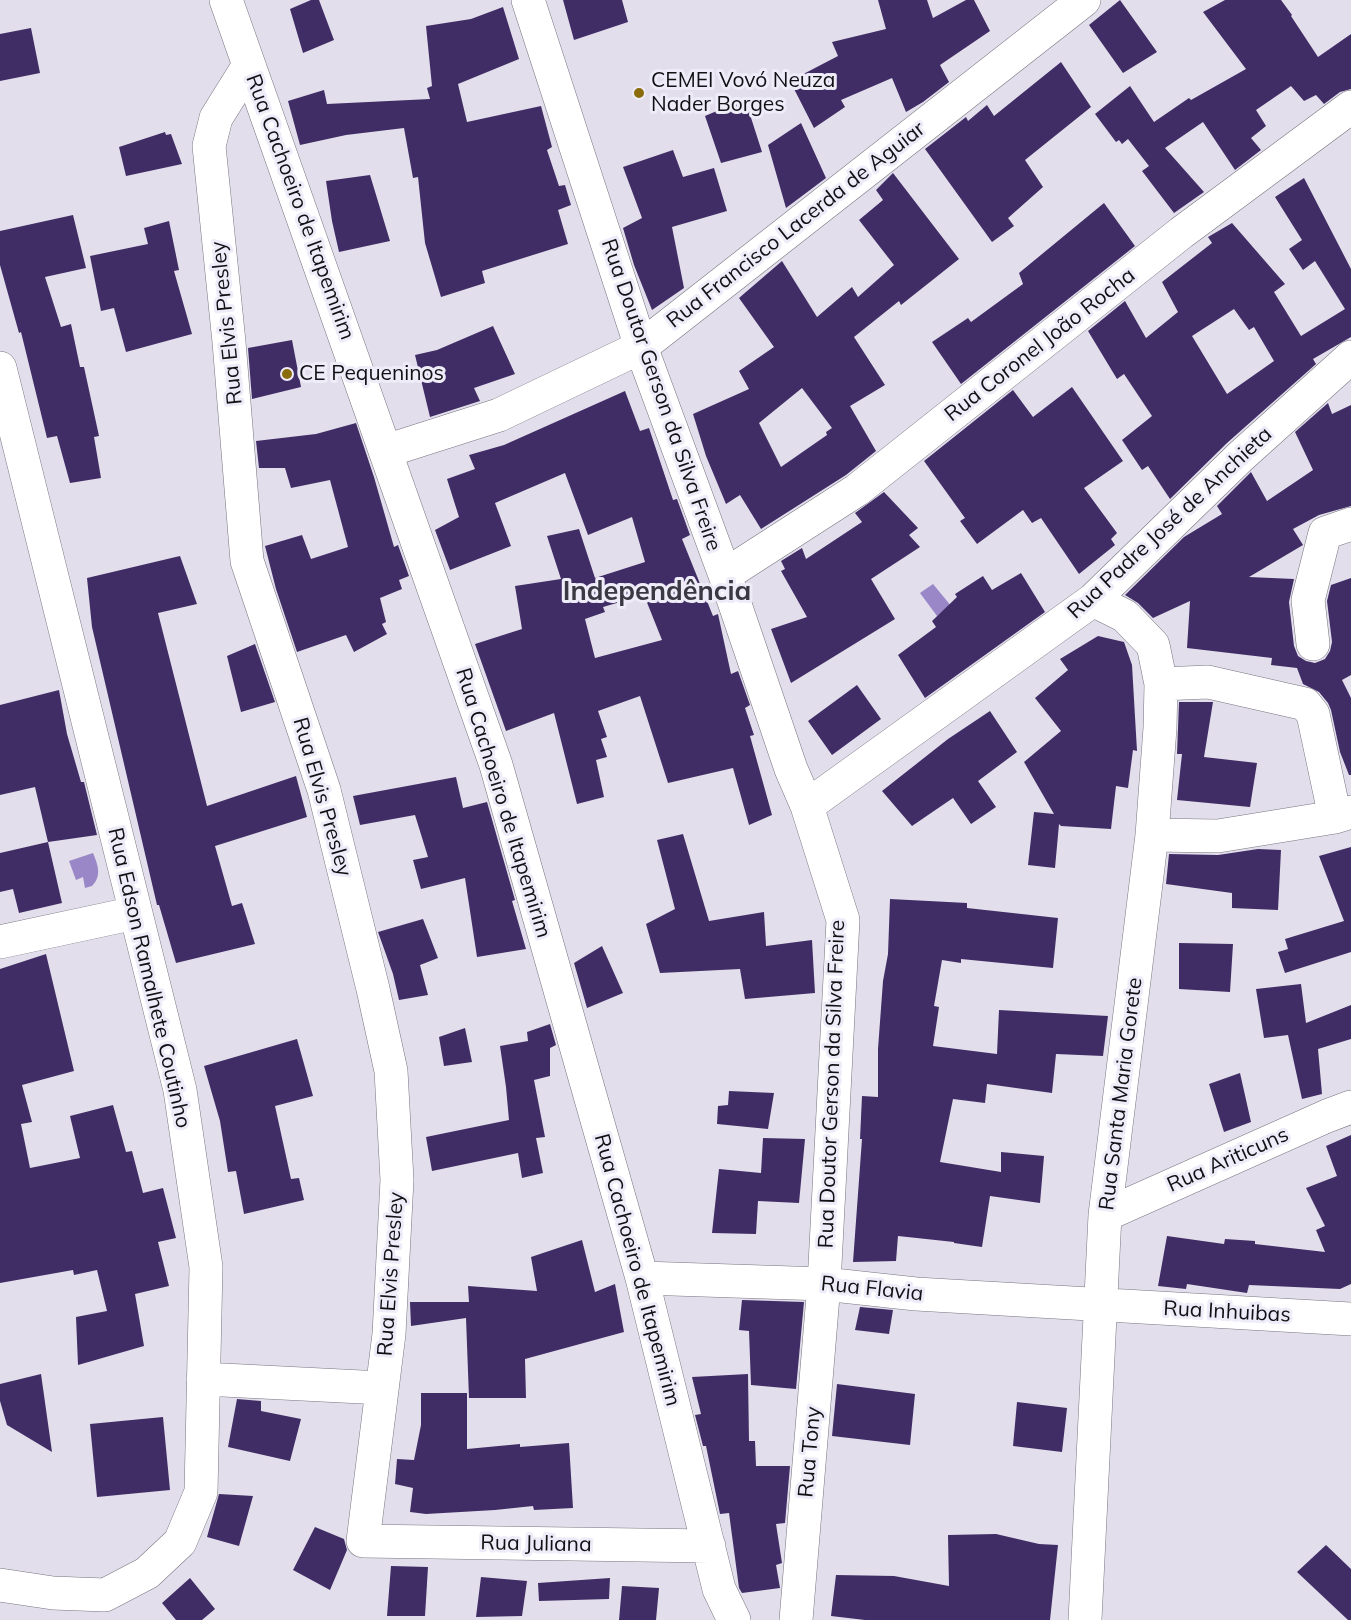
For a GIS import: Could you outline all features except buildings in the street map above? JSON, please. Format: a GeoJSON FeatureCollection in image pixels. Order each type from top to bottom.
{"type":"FeatureCollection","features":[{"type":"Feature","properties":{"kind":"street","name":"Rua Cachoeiro de Itapemirim"},"geometry":{"type":"LineString","coordinates":[[226,0],[496,765],[642,1278],[719,1588],[734,1620]]}},
{"type":"Feature","properties":{"kind":"street","name":"Rua Doutor Gerson da Silva Freire"},"geometry":{"type":"LineString","coordinates":[[528,0],[641,347],[725,575],[791,769],[807,807],[843,920],[824,1284]]}},
{"type":"Feature","properties":{"kind":"street","name":"Rua Francisco Lacerda de Aguiar"},"geometry":{"type":"LineString","coordinates":[[386,451],[499,415],[641,347],[1069,5]]}},
{"type":"Feature","properties":{"kind":"street","name":"Rua Elvis Presley"},"geometry":{"type":"LineString","coordinates":[[249,65],[216,118],[209,146],[236,409],[247,561],[324,790],[371,978],[391,1071],[397,1180],[388,1334],[363,1541]]}},
{"type":"Feature","properties":{"kind":"street","name":"Rua Coronel João Rocha"},"geometry":{"type":"LineString","coordinates":[[725,575],[857,490],[1181,233],[1351,107]]}},
{"type":"Feature","properties":{"kind":"street","name":"Rua Padre José de Anchieta"},"geometry":{"type":"LineString","coordinates":[[807,807],[1093,600],[1240,457],[1351,357]]}},
{"type":"Feature","properties":{"kind":"street","name":"Rua Edson Ramalhete Coutinho"},"geometry":{"type":"LineString","coordinates":[[0,368],[180,1090],[206,1267],[201,1492],[180,1542],[147,1573],[105,1595],[53,1593],[0,1585]]}},
{"type":"Feature","properties":{"kind":"street"},"geometry":{"type":"LineString","coordinates":[[1313,644],[1308,600],[1338,528]]}},
{"type":"Feature","properties":{"kind":"street","name":"Rua Santa Maria Gorete"},"geometry":{"type":"LineString","coordinates":[[1085,1620],[1106,1215],[1152,835],[1161,684],[1153,645],[1125,616],[1093,600]]}},
{"type":"Feature","properties":{"kind":"street"},"geometry":{"type":"LineString","coordinates":[[1152,835],[1218,836],[1343,814],[1313,714],[1305,704],[1208,682],[1161,684]]}},
{"type":"Feature","properties":{"kind":"street"},"geometry":{"type":"LineString","coordinates":[[0,942],[135,913]]}},
{"type":"Feature","properties":{"kind":"street","name":"Rua Ariticuns"},"geometry":{"type":"LineString","coordinates":[[1106,1215],[1351,1107]]}},
{"type":"Feature","properties":{"kind":"street","name":"Rua Flavia"},"geometry":{"type":"LineString","coordinates":[[642,1278],[824,1284],[916,1294],[1102,1305]]}},
{"type":"Feature","properties":{"kind":"street","name":"Rua Tony"},"geometry":{"type":"LineString","coordinates":[[796,1620],[824,1284]]}},
{"type":"Feature","properties":{"kind":"street","name":"Rua Inhuibas"},"geometry":{"type":"LineString","coordinates":[[1102,1305],[1351,1319]]}},
{"type":"Feature","properties":{"kind":"street"},"geometry":{"type":"LineString","coordinates":[[203,1379],[382,1388]]}},
{"type":"Feature","properties":{"kind":"street","name":"Rua Juliana"},"geometry":{"type":"LineString","coordinates":[[363,1541],[708,1546]]}},
{"type":"Feature","properties":{"kind":"shaded area"},"geometry":{"type":"Polygon","coordinates":[[[933,584],[952,607],[937,616],[920,593],[933,584]]]}},
{"type":"Feature","properties":{"kind":"shaded area"},"geometry":{"type":"Polygon","coordinates":[[[93,853],[98,866],[98,874],[92,886],[85,888],[83,877],[76,880],[69,861],[93,853]]]}},
{"type":"Feature","properties":{"kind":"place","name":"CEMEI Vovó Neuza Nader Borges"},"geometry":{"type":"Point","coordinates":[639,93]}},
{"type":"Feature","properties":{"kind":"place","name":"CE Pequeninos"},"geometry":{"type":"Point","coordinates":[287,374]}},
{"type":"Feature","properties":{"kind":"district","name":"Independência"},"geometry":{"type":"Point","coordinates":[657,592]}}]}
